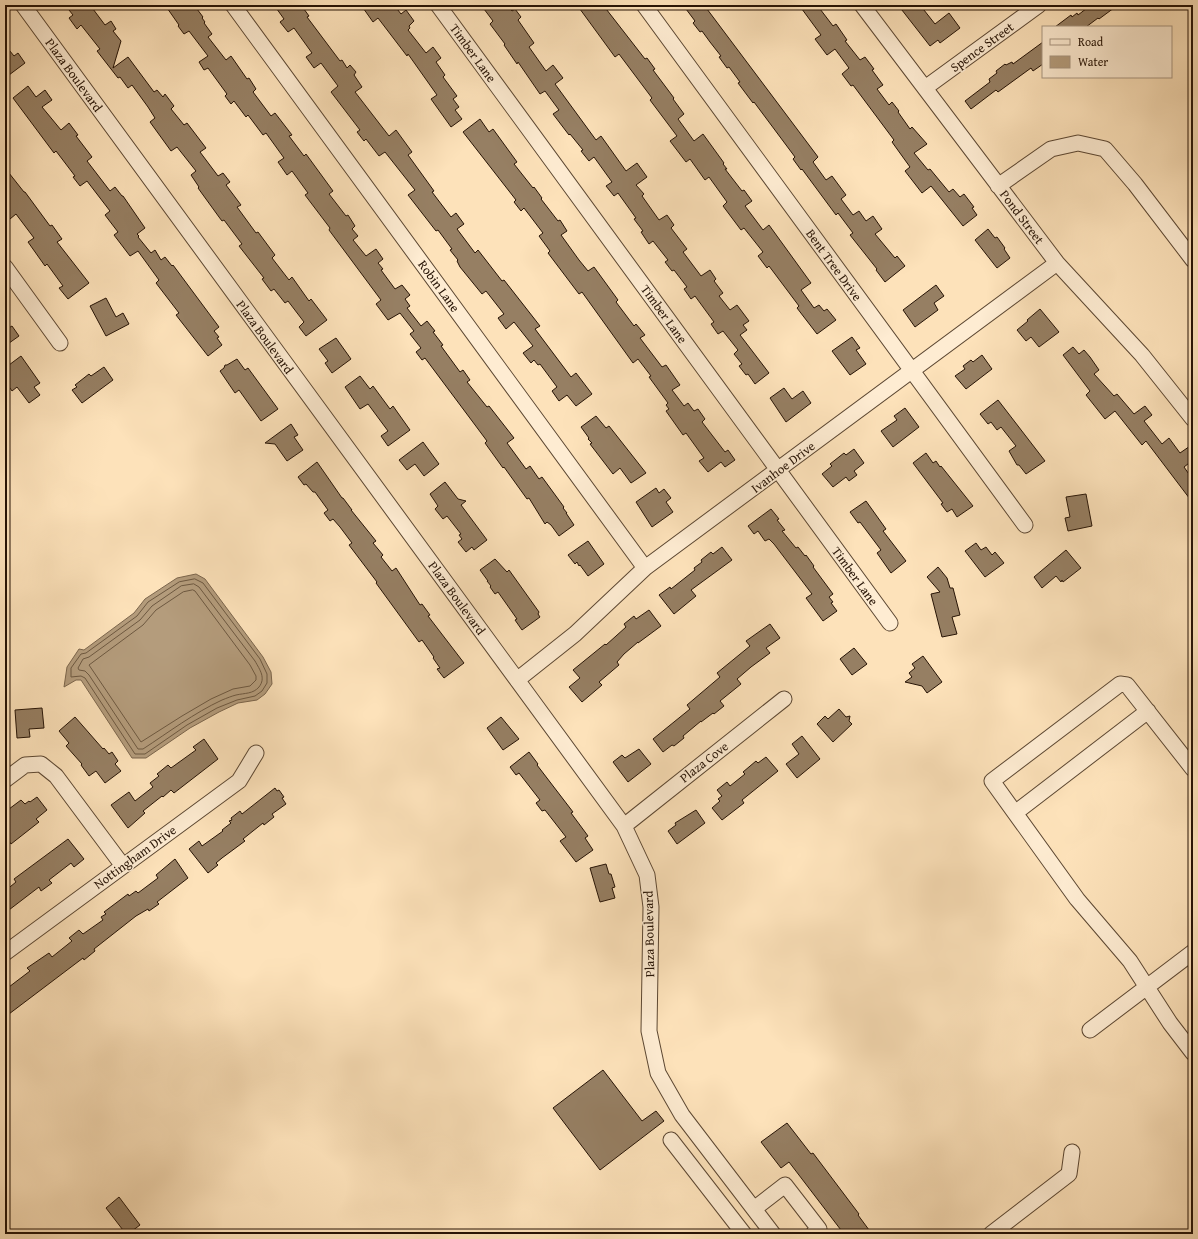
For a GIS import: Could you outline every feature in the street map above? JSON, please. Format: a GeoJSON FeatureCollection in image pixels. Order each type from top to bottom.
{"type":"FeatureCollection","features":[{"type":"Feature","properties":{"kind":"street","name":"Plaza Boulevard"},"geometry":{"type":"LineString","coordinates":[[23,5],[624,826],[647,875],[651,907],[649,1031],[658,1073],[682,1115],[773,1234]]}},
{"type":"Feature","properties":{"kind":"street","name":"Robin Lane"},"geometry":{"type":"LineString","coordinates":[[233,5],[645,568]]}},
{"type":"Feature","properties":{"kind":"street","name":"Timber Lane"},"geometry":{"type":"LineString","coordinates":[[438,5],[890,623]]}},
{"type":"Feature","properties":{"kind":"street","name":"Bent Tree Drive"},"geometry":{"type":"LineString","coordinates":[[644,5],[1025,525]]}},
{"type":"Feature","properties":{"kind":"street","name":"Pond Street"},"geometry":{"type":"LineString","coordinates":[[862,5],[1057,263],[1142,354],[1193,419]]}},
{"type":"Feature","properties":{"kind":"street","name":"Spence Street"},"geometry":{"type":"LineString","coordinates":[[925,88],[1039,5]]}},
{"type":"Feature","properties":{"kind":"street"},"geometry":{"type":"LineString","coordinates":[[998,186],[1051,149],[1078,143],[1105,149],[1135,184],[1193,260]]}},
{"type":"Feature","properties":{"kind":"street","name":"Ivanhoe Drive"},"geometry":{"type":"LineString","coordinates":[[517,680],[575,634],[645,568],[1057,263]]}},
{"type":"Feature","properties":{"kind":"street"},"geometry":{"type":"LineString","coordinates":[[5,267],[60,343]]}},
{"type":"Feature","properties":{"kind":"street"},"geometry":{"type":"LineString","coordinates":[[1193,769],[1127,685],[1120,684],[992,781],[1077,899],[1130,961],[1170,1023],[1193,1053]]}},
{"type":"Feature","properties":{"kind":"street","name":"Plaza Cove"},"geometry":{"type":"LineString","coordinates":[[624,826],[784,699]]}},
{"type":"Feature","properties":{"kind":"street"},"geometry":{"type":"LineString","coordinates":[[1015,813],[1148,711]]}},
{"type":"Feature","properties":{"kind":"street","name":"Nottingham Drive"},"geometry":{"type":"LineString","coordinates":[[5,953],[239,781],[256,753]]}},
{"type":"Feature","properties":{"kind":"street"},"geometry":{"type":"LineString","coordinates":[[5,780],[25,765],[41,764],[56,776],[123,866]]}},
{"type":"Feature","properties":{"kind":"street"},"geometry":{"type":"LineString","coordinates":[[1090,1030],[1193,952]]}},
{"type":"Feature","properties":{"kind":"street"},"geometry":{"type":"LineString","coordinates":[[670,1140],[744,1234]]}},
{"type":"Feature","properties":{"kind":"street"},"geometry":{"type":"LineString","coordinates":[[991,1234],[1069,1174],[1072,1152]]}},
{"type":"Feature","properties":{"kind":"street"},"geometry":{"type":"LineString","coordinates":[[754,1209],[785,1185],[819,1229],[813,1234]]}},
{"type":"Feature","properties":{"kind":"street"},"geometry":{"type":"LineString","coordinates":[[725,1210],[744,1195]]}},
{"type":"Feature","properties":{"kind":"water"},"geometry":{"type":"Polygon","coordinates":[[[196,574],[205,579],[263,657],[271,672],[272,684],[265,694],[257,700],[238,703],[219,712],[190,728],[146,758],[132,758],[81,680],[76,680],[64,687],[67,667],[79,649],[84,650],[134,613],[145,599],[177,578],[196,574]]]}},
{"type":"Feature","properties":{"kind":"building"},"geometry":{"type":"Polygon","coordinates":[[[65,5],[90,5],[105,25],[111,21],[116,29],[113,31],[121,41],[113,68],[128,57],[154,92],[157,90],[163,97],[165,94],[174,106],[171,109],[184,125],[187,123],[206,148],[200,152],[218,176],[223,173],[230,182],[226,185],[241,205],[237,207],[256,233],[258,232],[275,255],[272,258],[289,280],[292,277],[309,301],[311,299],[327,320],[306,336],[299,327],[304,322],[288,301],[285,303],[274,289],[271,291],[262,279],[264,278],[239,246],[242,244],[224,220],[222,221],[198,188],[199,187],[191,175],[196,171],[177,147],[171,151],[150,122],[155,118],[148,107],[132,85],[128,88],[120,77],[118,78],[97,51],[100,49],[81,25],[77,29],[69,18],[73,15],[65,5]]]}},
{"type":"Feature","properties":{"kind":"building"},"geometry":{"type":"Polygon","coordinates":[[[165,5],[194,5],[203,17],[204,23],[212,34],[208,37],[226,60],[231,56],[247,79],[249,78],[256,89],[253,92],[271,116],[275,113],[292,135],[289,136],[304,156],[306,154],[333,191],[329,194],[346,216],[348,215],[355,226],[352,229],[358,236],[353,240],[366,256],[376,249],[383,259],[378,263],[383,269],[381,270],[395,289],[402,285],[410,295],[405,299],[410,306],[407,308],[421,326],[427,321],[435,331],[433,332],[443,345],[441,346],[460,372],[463,370],[470,380],[467,382],[487,407],[489,406],[514,438],[507,443],[526,469],[530,466],[539,479],[542,477],[564,507],[563,508],[574,525],[559,536],[551,525],[547,522],[545,524],[529,498],[527,499],[504,467],[503,468],[485,443],[487,441],[425,358],[422,360],[416,352],[421,348],[410,334],[414,331],[400,313],[388,320],[376,304],[381,300],[305,195],[308,193],[292,171],[287,175],[278,162],[284,158],[266,133],[263,135],[248,115],[246,117],[234,101],[231,104],[225,96],[227,94],[208,68],[204,70],[199,62],[208,56],[189,31],[184,34],[165,5]]]}},
{"type":"Feature","properties":{"kind":"building"},"geometry":{"type":"Polygon","coordinates":[[[274,5],[301,5],[309,16],[307,17],[340,61],[342,60],[347,68],[350,65],[356,72],[354,75],[362,87],[355,92],[389,136],[396,130],[412,152],[408,155],[434,191],[432,192],[451,217],[456,213],[464,224],[457,229],[475,253],[478,250],[502,281],[504,280],[540,326],[535,329],[571,377],[576,373],[592,394],[576,406],[567,395],[559,401],[552,391],[557,387],[540,364],[538,365],[534,360],[531,363],[523,353],[533,346],[514,322],[506,329],[498,318],[504,314],[486,291],[482,294],[460,267],[457,261],[458,260],[450,250],[452,249],[408,195],[415,190],[385,152],[379,156],[366,139],[364,141],[357,132],[360,130],[331,92],[338,86],[321,63],[314,68],[306,57],[312,53],[294,28],[288,32],[280,22],[284,19],[274,5]]]}},
{"type":"Feature","properties":{"kind":"building"},"geometry":{"type":"Polygon","coordinates":[[[361,5],[394,5],[401,14],[406,10],[414,21],[409,26],[410,28],[408,30],[426,53],[433,47],[441,58],[436,62],[445,75],[443,77],[457,96],[453,99],[459,107],[455,110],[462,119],[451,127],[431,99],[437,95],[408,54],[407,56],[378,18],[373,22],[361,5]]]}},
{"type":"Feature","properties":{"kind":"building"},"geometry":{"type":"Polygon","coordinates":[[[481,5],[507,5],[512,11],[515,9],[521,17],[518,20],[534,43],[529,47],[546,71],[553,65],[563,78],[555,84],[596,140],[601,136],[626,171],[637,163],[647,177],[636,185],[644,194],[642,196],[659,220],[667,215],[674,225],[671,228],[687,249],[683,252],[701,276],[710,270],[716,279],[714,281],[723,293],[719,296],[730,310],[737,305],[749,321],[743,325],[747,330],[740,335],[769,373],[755,384],[748,374],[746,375],[739,366],[742,364],[734,354],[738,350],[723,331],[718,334],[711,324],[714,322],[695,296],[691,299],[684,289],[687,287],[674,270],[672,271],[665,262],[668,260],[653,241],[649,244],[641,232],[643,231],[634,219],[636,218],[618,193],[614,196],[606,186],[612,182],[594,157],[589,161],[581,151],[583,150],[553,114],[559,110],[545,91],[540,94],[518,62],[517,64],[504,45],[505,44],[490,24],[493,21],[481,5]]]}},
{"type":"Feature","properties":{"kind":"building"},"geometry":{"type":"Polygon","coordinates":[[[577,5],[603,5],[645,59],[647,58],[655,69],[653,70],[684,114],[678,119],[694,141],[703,134],[724,163],[723,164],[727,169],[725,169],[752,201],[745,206],[763,230],[769,225],[811,283],[801,290],[814,308],[819,305],[824,311],[827,309],[836,320],[817,334],[797,308],[799,306],[769,266],[767,268],[758,256],[763,252],[744,228],[741,230],[723,206],[727,202],[709,177],[705,180],[690,159],[686,162],[670,141],[677,136],[650,100],[652,98],[619,54],[615,57],[577,5]]]}},
{"type":"Feature","properties":{"kind":"building"},"geometry":{"type":"Polygon","coordinates":[[[683,5],[704,5],[818,157],[813,162],[826,180],[832,176],[846,195],[841,199],[853,215],[859,211],[866,221],[873,216],[882,229],[875,234],[895,258],[897,256],[905,266],[885,282],[876,270],[877,269],[850,235],[853,233],[838,213],[836,215],[802,169],[801,170],[793,159],[795,157],[738,83],[740,82],[729,67],[727,68],[719,57],[721,56],[702,31],[700,32],[693,23],[695,21],[683,5]]]}},
{"type":"Feature","properties":{"kind":"building"},"geometry":{"type":"Polygon","coordinates":[[[799,5],[817,5],[833,26],[836,24],[847,40],[845,41],[860,60],[865,57],[883,85],[877,89],[889,105],[892,102],[910,129],[912,127],[927,144],[914,153],[928,170],[930,169],[949,192],[953,189],[960,197],[964,194],[974,207],[972,208],[977,215],[963,226],[931,186],[922,193],[905,171],[910,167],[892,142],[894,140],[853,85],[851,86],[842,74],[849,68],[835,49],[827,55],[815,39],[821,35],[799,5]]]}},
{"type":"Feature","properties":{"kind":"building"},"geometry":{"type":"Polygon","coordinates":[[[898,5],[920,5],[935,24],[949,13],[960,28],[940,43],[938,40],[930,46],[898,5]]]}},
{"type":"Feature","properties":{"kind":"building"},"geometry":{"type":"Polygon","coordinates":[[[1091,5],[1118,5],[1087,26],[1056,26],[1071,15],[1072,17],[1077,13],[1078,15],[1091,5]]]}},
{"type":"Feature","properties":{"kind":"building"},"geometry":{"type":"Polygon","coordinates":[[[1042,43],[1042,65],[1033,71],[1031,68],[998,92],[996,90],[971,109],[965,101],[990,82],[989,79],[1005,64],[1006,65],[1012,62],[1013,64],[1042,43]]]}},
{"type":"Feature","properties":{"kind":"building"},"geometry":{"type":"Polygon","coordinates":[[[5,45],[14,56],[18,53],[25,63],[5,78],[5,45]]]}},
{"type":"Feature","properties":{"kind":"building"},"geometry":{"type":"Polygon","coordinates":[[[28,86],[36,97],[45,90],[52,100],[42,107],[61,130],[69,123],[78,135],[76,136],[92,157],[87,161],[110,191],[115,187],[123,196],[145,228],[137,234],[139,236],[138,237],[151,253],[155,250],[161,260],[165,257],[172,266],[173,265],[219,327],[214,331],[219,337],[217,338],[222,345],[208,356],[176,315],[179,313],[156,283],[159,280],[138,251],[130,256],[114,235],[118,232],[105,215],[110,211],[87,181],[80,186],[73,177],[75,176],[56,151],[54,153],[13,98],[28,86]]]}},
{"type":"Feature","properties":{"kind":"building"},"geometry":{"type":"Polygon","coordinates":[[[480,119],[489,132],[493,129],[517,162],[514,164],[533,188],[534,187],[542,198],[541,199],[558,221],[560,220],[567,231],[561,235],[579,260],[588,271],[594,267],[618,300],[616,302],[634,326],[636,324],[645,335],[640,338],[662,367],[666,365],[680,385],[672,390],[684,406],[688,403],[694,411],[698,409],[705,419],[702,422],[725,452],[728,450],[735,460],[725,467],[721,462],[708,472],[699,461],[704,458],[686,433],[683,435],[666,411],[669,409],[666,405],[668,403],[649,377],[651,376],[638,359],[633,363],[582,292],[579,294],[548,253],[550,251],[539,236],[543,233],[524,208],[521,211],[514,202],[516,200],[463,132],[480,119]]]}},
{"type":"Feature","properties":{"kind":"building"},"geometry":{"type":"Polygon","coordinates":[[[5,168],[50,226],[52,225],[62,239],[57,242],[89,283],[68,299],[59,288],[63,286],[47,264],[45,266],[28,242],[34,238],[16,214],[10,219],[5,213],[5,168]]]}},
{"type":"Feature","properties":{"kind":"building"},"geometry":{"type":"Polygon","coordinates":[[[988,229],[995,238],[997,237],[1010,258],[997,268],[975,240],[988,229]]]}},
{"type":"Feature","properties":{"kind":"building"},"geometry":{"type":"Polygon","coordinates":[[[936,285],[944,296],[934,303],[938,310],[915,327],[903,310],[936,285]]]}},
{"type":"Feature","properties":{"kind":"building"},"geometry":{"type":"Polygon","coordinates":[[[106,298],[116,317],[123,313],[129,324],[106,336],[90,306],[106,298]]]}},
{"type":"Feature","properties":{"kind":"building"},"geometry":{"type":"Polygon","coordinates":[[[1040,309],[1059,332],[1039,347],[1031,337],[1026,341],[1017,330],[1040,309]]]}},
{"type":"Feature","properties":{"kind":"building"},"geometry":{"type":"Polygon","coordinates":[[[12,326],[19,336],[5,346],[5,330],[12,326]]]}},
{"type":"Feature","properties":{"kind":"building"},"geometry":{"type":"Polygon","coordinates":[[[852,337],[860,348],[856,350],[866,364],[850,375],[832,351],[852,337]]]}},
{"type":"Feature","properties":{"kind":"building"},"geometry":{"type":"Polygon","coordinates":[[[336,338],[351,359],[332,373],[325,363],[328,361],[319,349],[336,338]]]}},
{"type":"Feature","properties":{"kind":"building"},"geometry":{"type":"Polygon","coordinates":[[[1073,347],[1079,354],[1084,350],[1099,370],[1094,374],[1114,396],[1117,394],[1134,414],[1145,406],[1152,415],[1144,421],[1162,444],[1169,438],[1180,453],[1193,444],[1193,460],[1184,467],[1193,480],[1193,503],[1146,441],[1142,445],[1115,411],[1105,419],[1086,395],[1090,391],[1063,355],[1073,347]]]}},
{"type":"Feature","properties":{"kind":"building"},"geometry":{"type":"Polygon","coordinates":[[[982,355],[992,369],[966,389],[955,376],[965,369],[963,366],[971,360],[973,362],[982,355]]]}},
{"type":"Feature","properties":{"kind":"building"},"geometry":{"type":"Polygon","coordinates":[[[21,356],[40,383],[34,387],[40,395],[29,403],[17,387],[12,391],[5,381],[5,368],[21,356]]]}},
{"type":"Feature","properties":{"kind":"building"},"geometry":{"type":"Polygon","coordinates":[[[237,359],[245,370],[248,368],[278,409],[261,421],[239,390],[235,393],[220,371],[225,365],[237,359]]]}},
{"type":"Feature","properties":{"kind":"building"},"geometry":{"type":"Polygon","coordinates":[[[104,367],[113,380],[82,403],[72,390],[77,387],[75,385],[89,374],[91,376],[104,367]]]}},
{"type":"Feature","properties":{"kind":"building"},"geometry":{"type":"Polygon","coordinates":[[[360,376],[370,389],[373,386],[390,409],[393,406],[410,430],[388,446],[381,436],[388,431],[368,404],[360,409],[345,387],[360,376]]]}},
{"type":"Feature","properties":{"kind":"building"},"geometry":{"type":"Polygon","coordinates":[[[784,388],[792,399],[803,391],[811,403],[786,422],[770,398],[784,388]]]}},
{"type":"Feature","properties":{"kind":"building"},"geometry":{"type":"Polygon","coordinates":[[[998,400],[1045,461],[1026,474],[1019,465],[1017,465],[1009,451],[1016,446],[1001,427],[997,430],[991,422],[988,424],[980,414],[998,400]]]}},
{"type":"Feature","properties":{"kind":"building"},"geometry":{"type":"Polygon","coordinates":[[[905,408],[919,427],[893,447],[881,431],[897,420],[894,416],[905,408]]]}},
{"type":"Feature","properties":{"kind":"building"},"geometry":{"type":"Polygon","coordinates":[[[596,416],[606,428],[609,426],[646,473],[631,483],[620,468],[613,474],[590,444],[592,443],[581,427],[596,416]]]}},
{"type":"Feature","properties":{"kind":"building"},"geometry":{"type":"Polygon","coordinates":[[[291,424],[298,435],[294,437],[303,450],[287,461],[275,444],[265,443],[291,424]]]}},
{"type":"Feature","properties":{"kind":"building"},"geometry":{"type":"Polygon","coordinates":[[[423,442],[439,464],[424,476],[415,464],[407,470],[399,460],[423,442]]]}},
{"type":"Feature","properties":{"kind":"building"},"geometry":{"type":"Polygon","coordinates":[[[854,449],[864,463],[854,471],[857,475],[849,481],[846,477],[833,487],[822,474],[832,466],[830,464],[844,453],[846,455],[854,449]]]}},
{"type":"Feature","properties":{"kind":"building"},"geometry":{"type":"Polygon","coordinates":[[[926,453],[933,463],[936,461],[940,467],[941,466],[973,506],[957,517],[952,509],[947,512],[941,504],[943,503],[913,463],[926,453]]]}},
{"type":"Feature","properties":{"kind":"building"},"geometry":{"type":"Polygon","coordinates":[[[317,462],[342,498],[376,541],[373,543],[383,555],[381,557],[392,571],[396,568],[420,605],[422,604],[430,615],[428,616],[464,663],[444,678],[437,669],[440,668],[433,658],[434,657],[422,640],[419,642],[349,545],[352,543],[333,519],[330,521],[324,513],[328,510],[315,492],[313,492],[306,484],[304,485],[298,477],[317,462]]]}},
{"type":"Feature","properties":{"kind":"building"},"geometry":{"type":"Polygon","coordinates":[[[445,482],[458,499],[466,501],[461,505],[487,540],[474,550],[472,547],[466,552],[458,542],[462,539],[459,535],[461,534],[447,516],[443,519],[435,509],[438,506],[430,494],[445,482]]]}},
{"type":"Feature","properties":{"kind":"building"},"geometry":{"type":"Polygon","coordinates":[[[656,488],[659,493],[664,489],[671,498],[666,502],[673,512],[652,527],[636,502],[656,488]]]}},
{"type":"Feature","properties":{"kind":"building"},"geometry":{"type":"Polygon","coordinates":[[[1086,494],[1092,526],[1068,531],[1065,518],[1070,517],[1066,497],[1086,494]]]}},
{"type":"Feature","properties":{"kind":"building"},"geometry":{"type":"Polygon","coordinates":[[[866,501],[886,529],[883,531],[906,561],[891,573],[877,553],[881,550],[860,522],[858,523],[850,512],[866,501]]]}},
{"type":"Feature","properties":{"kind":"building"},"geometry":{"type":"Polygon","coordinates":[[[771,509],[785,530],[782,531],[796,548],[798,547],[805,556],[806,555],[833,594],[829,597],[833,602],[831,603],[837,611],[823,621],[806,598],[812,594],[774,544],[769,539],[765,541],[758,531],[754,534],[748,526],[771,509]]]}},
{"type":"Feature","properties":{"kind":"building"},"geometry":{"type":"Polygon","coordinates":[[[588,541],[604,564],[588,576],[580,565],[579,566],[577,562],[575,564],[568,555],[588,541]]]}},
{"type":"Feature","properties":{"kind":"building"},"geometry":{"type":"Polygon","coordinates":[[[976,543],[981,550],[986,547],[992,555],[995,552],[1004,563],[985,577],[965,551],[976,543]]]}},
{"type":"Feature","properties":{"kind":"building"},"geometry":{"type":"Polygon","coordinates":[[[722,547],[732,560],[691,590],[696,596],[674,614],[659,595],[670,587],[671,589],[695,570],[694,568],[702,562],[701,560],[711,552],[713,554],[722,547]]]}},
{"type":"Feature","properties":{"kind":"building"},"geometry":{"type":"Polygon","coordinates":[[[1066,550],[1081,568],[1063,582],[1062,580],[1061,582],[1056,576],[1042,588],[1034,577],[1066,550]]]}},
{"type":"Feature","properties":{"kind":"building"},"geometry":{"type":"Polygon","coordinates":[[[495,559],[507,572],[509,570],[539,612],[538,614],[540,617],[522,630],[515,620],[517,619],[498,592],[495,594],[480,570],[495,559]]]}},
{"type":"Feature","properties":{"kind":"building"},"geometry":{"type":"Polygon","coordinates":[[[938,567],[947,578],[950,588],[953,588],[960,615],[952,617],[957,634],[942,637],[931,594],[940,592],[927,577],[938,567]]]}},
{"type":"Feature","properties":{"kind":"building"},"geometry":{"type":"Polygon","coordinates":[[[649,610],[661,626],[624,654],[617,662],[619,665],[599,682],[602,685],[582,702],[569,687],[580,678],[573,670],[605,644],[606,645],[626,627],[624,624],[634,616],[636,619],[649,610]]]}},
{"type":"Feature","properties":{"kind":"building"},"geometry":{"type":"Polygon","coordinates":[[[770,624],[780,638],[766,648],[770,653],[737,679],[741,684],[720,701],[724,706],[714,714],[713,713],[701,721],[683,736],[684,738],[663,752],[653,739],[690,709],[687,705],[720,677],[717,673],[750,646],[746,641],[770,624]]]}},
{"type":"Feature","properties":{"kind":"building"},"geometry":{"type":"Polygon","coordinates":[[[854,648],[867,664],[852,675],[840,659],[854,648]]]}},
{"type":"Feature","properties":{"kind":"building"},"geometry":{"type":"Polygon","coordinates":[[[923,656],[942,682],[927,693],[922,686],[905,682],[912,677],[909,673],[915,668],[912,664],[923,656]]]}},
{"type":"Feature","properties":{"kind":"building"},"geometry":{"type":"Polygon","coordinates":[[[42,708],[44,728],[29,729],[30,737],[17,738],[15,710],[42,708]]]}},
{"type":"Feature","properties":{"kind":"building"},"geometry":{"type":"Polygon","coordinates":[[[839,709],[846,717],[850,716],[849,721],[852,724],[833,742],[817,724],[825,716],[828,719],[839,709]]]}},
{"type":"Feature","properties":{"kind":"building"},"geometry":{"type":"Polygon","coordinates":[[[75,717],[103,749],[104,748],[109,754],[112,752],[118,761],[115,764],[121,771],[105,783],[96,771],[89,776],[81,765],[82,764],[66,746],[69,743],[59,731],[75,717]]]}},
{"type":"Feature","properties":{"kind":"building"},"geometry":{"type":"Polygon","coordinates":[[[501,717],[519,739],[503,750],[487,728],[501,717]]]}},
{"type":"Feature","properties":{"kind":"building"},"geometry":{"type":"Polygon","coordinates":[[[802,736],[820,759],[797,778],[786,764],[799,754],[792,744],[802,736]]]}},
{"type":"Feature","properties":{"kind":"building"},"geometry":{"type":"Polygon","coordinates":[[[204,739],[218,759],[174,793],[171,790],[163,797],[162,796],[143,811],[145,813],[128,828],[111,805],[129,792],[135,801],[153,787],[150,783],[159,776],[157,774],[168,765],[171,768],[196,750],[193,747],[204,739]]]}},
{"type":"Feature","properties":{"kind":"building"},"geometry":{"type":"Polygon","coordinates":[[[639,749],[651,764],[628,782],[613,762],[622,755],[625,758],[639,749]]]}},
{"type":"Feature","properties":{"kind":"building"},"geometry":{"type":"Polygon","coordinates":[[[529,752],[538,764],[537,765],[573,812],[571,813],[588,836],[585,838],[593,850],[576,862],[560,841],[566,837],[545,810],[542,811],[536,803],[540,800],[519,773],[516,775],[510,767],[529,752]]]}},
{"type":"Feature","properties":{"kind":"building"},"geometry":{"type":"Polygon","coordinates":[[[766,757],[778,771],[742,800],[744,803],[722,820],[712,808],[720,801],[718,799],[722,796],[717,790],[727,782],[730,786],[745,774],[743,772],[756,761],[758,763],[766,757]]]}},
{"type":"Feature","properties":{"kind":"building"},"geometry":{"type":"Polygon","coordinates":[[[275,788],[277,791],[279,790],[284,797],[282,798],[286,804],[272,814],[274,817],[264,825],[263,823],[243,839],[245,841],[216,863],[218,865],[208,873],[189,849],[199,841],[202,846],[223,831],[222,830],[231,823],[229,821],[232,820],[231,818],[240,811],[242,814],[275,788]]]}},
{"type":"Feature","properties":{"kind":"building"},"geometry":{"type":"Polygon","coordinates":[[[37,797],[47,810],[36,819],[39,822],[11,844],[5,835],[5,812],[21,800],[25,804],[37,797]]]}},
{"type":"Feature","properties":{"kind":"building"},"geometry":{"type":"Polygon","coordinates":[[[696,810],[705,823],[677,844],[668,831],[676,825],[675,823],[696,810]]]}},
{"type":"Feature","properties":{"kind":"building"},"geometry":{"type":"Polygon","coordinates":[[[68,839],[84,859],[74,867],[71,863],[49,880],[52,883],[41,891],[39,887],[5,913],[5,891],[16,882],[14,879],[68,839]]]}},
{"type":"Feature","properties":{"kind":"building"},"geometry":{"type":"Polygon","coordinates":[[[175,859],[188,878],[157,902],[159,904],[149,911],[148,909],[136,916],[94,949],[95,951],[84,960],[83,958],[5,1017],[5,990],[30,971],[27,968],[49,953],[52,957],[72,941],[69,938],[79,930],[83,934],[103,920],[101,917],[106,914],[104,912],[128,894],[129,896],[136,891],[138,893],[158,878],[156,875],[175,859]]]}},
{"type":"Feature","properties":{"kind":"building"},"geometry":{"type":"Polygon","coordinates":[[[606,864],[615,887],[612,888],[615,898],[600,902],[590,868],[606,864]]]}},
{"type":"Feature","properties":{"kind":"building"},"geometry":{"type":"Polygon","coordinates":[[[603,1070],[642,1121],[656,1111],[664,1121],[600,1170],[553,1108],[603,1070]]]}},
{"type":"Feature","properties":{"kind":"building"},"geometry":{"type":"Polygon","coordinates":[[[787,1123],[811,1154],[813,1153],[859,1214],[858,1215],[872,1234],[844,1234],[789,1162],[781,1168],[761,1142],[787,1123]]]}},
{"type":"Feature","properties":{"kind":"building"},"geometry":{"type":"Polygon","coordinates":[[[119,1197],[140,1225],[128,1234],[126,1234],[106,1208],[119,1197]]]}}]}
